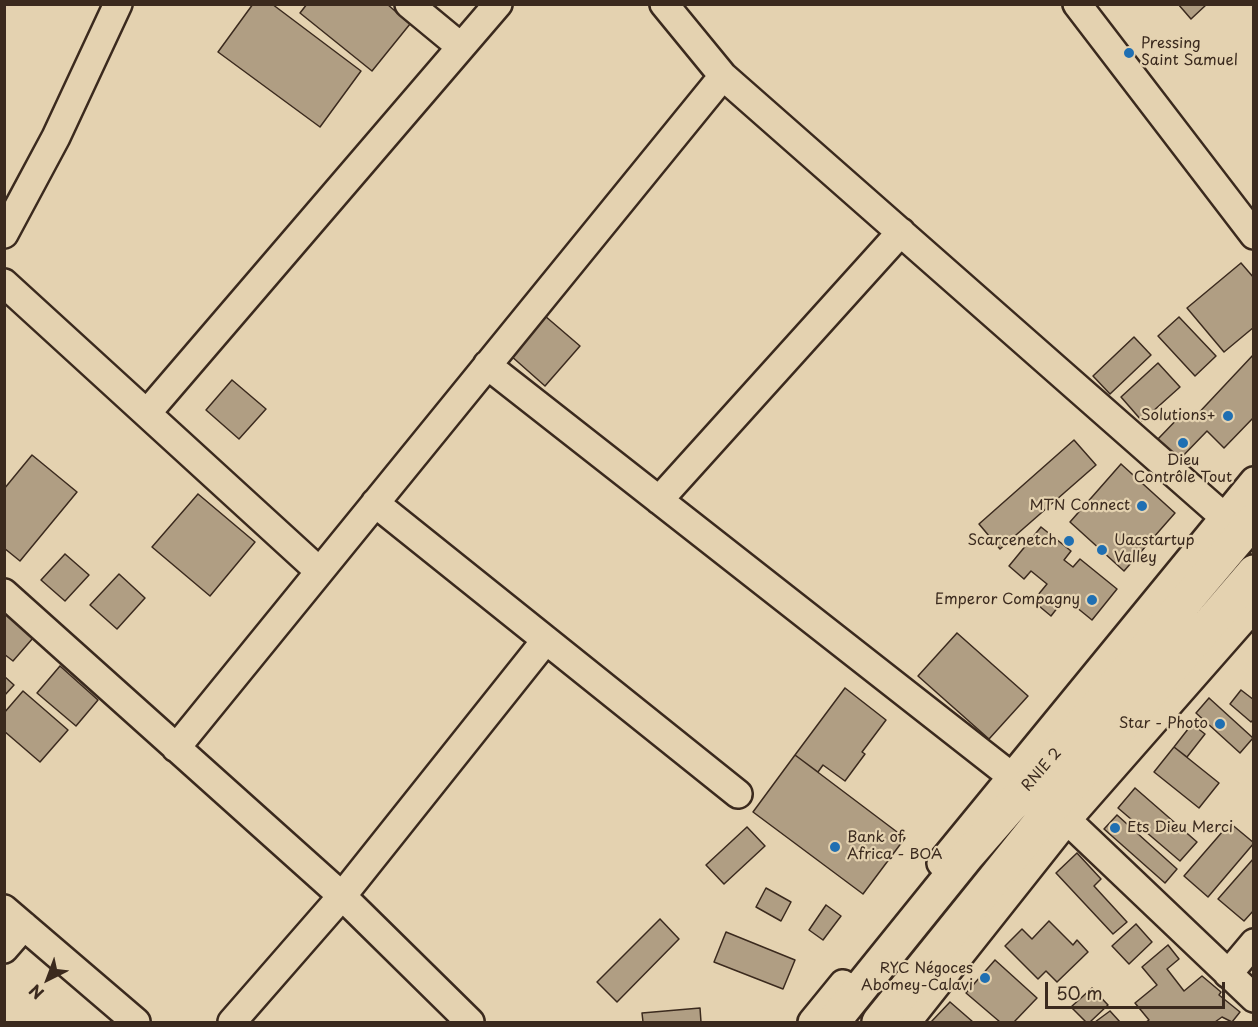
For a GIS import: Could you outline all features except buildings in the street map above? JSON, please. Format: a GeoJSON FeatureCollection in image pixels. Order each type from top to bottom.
{"type":"FeatureCollection","features":[{"type":"Feature","properties":{"kind":"highway","name":"RNIE 2"},"geometry":{"type":"LineString","coordinates":[[833,1023],[967,856],[1071,737],[1239,519]]}},
{"type":"Feature","properties":{"kind":"highway"},"geometry":{"type":"LineString","coordinates":[[879,1023],[1049,811],[1254,572]]}},
{"type":"Feature","properties":{"kind":"street"},"geometry":{"type":"LineString","coordinates":[[4,234],[56,137],[118,4]]}},
{"type":"Feature","properties":{"kind":"street"},"geometry":{"type":"LineString","coordinates":[[409,4],[461,47]]}},
{"type":"Feature","properties":{"kind":"street"},"geometry":{"type":"LineString","coordinates":[[147,413],[498,4]]}},
{"type":"Feature","properties":{"kind":"street"},"geometry":{"type":"LineString","coordinates":[[664,4],[723,76],[901,232],[1239,519]]}},
{"type":"Feature","properties":{"kind":"street"},"geometry":{"type":"LineString","coordinates":[[1077,4],[1254,235]]}},
{"type":"Feature","properties":{"kind":"street"},"geometry":{"type":"LineString","coordinates":[[176,748],[723,76]]}},
{"type":"Feature","properties":{"kind":"street"},"geometry":{"type":"LineString","coordinates":[[659,500],[901,232]]}},
{"type":"Feature","properties":{"kind":"street"},"geometry":{"type":"LineString","coordinates":[[4,283],[319,571]]}},
{"type":"Feature","properties":{"kind":"street"},"geometry":{"type":"LineString","coordinates":[[487,365],[1011,776]]}},
{"type":"Feature","properties":{"kind":"street"},"geometry":{"type":"LineString","coordinates":[[812,1023],[1011,776],[1239,519],[1254,481]]}},
{"type":"Feature","properties":{"kind":"street"},"geometry":{"type":"LineString","coordinates":[[375,503],[738,794]]}},
{"type":"Feature","properties":{"kind":"street"},"geometry":{"type":"LineString","coordinates":[[4,593],[342,896],[470,1023]]}},
{"type":"Feature","properties":{"kind":"street"},"geometry":{"type":"LineString","coordinates":[[907,1023],[1068,820],[1252,610]]}},
{"type":"Feature","properties":{"kind":"street"},"geometry":{"type":"LineString","coordinates":[[232,1023],[342,896],[546,640]]}},
{"type":"Feature","properties":{"kind":"street"},"geometry":{"type":"LineString","coordinates":[[1068,820],[1254,998]]}},
{"type":"Feature","properties":{"kind":"street"},"geometry":{"type":"LineString","coordinates":[[4,949],[14,917],[136,1023]]}},
{"type":"Feature","properties":{"kind":"street"},"geometry":{"type":"LineString","coordinates":[[1227,974],[1254,943]]}},
{"type":"Feature","properties":{"kind":"place","name":"Pressing Saint Samuel"},"geometry":{"type":"Point","coordinates":[1129,53]}},
{"type":"Feature","properties":{"kind":"place","name":"Solutions+"},"geometry":{"type":"Point","coordinates":[1228,416]}},
{"type":"Feature","properties":{"kind":"place","name":"Dieu Contrôle Tout"},"geometry":{"type":"Point","coordinates":[1183,443]}},
{"type":"Feature","properties":{"kind":"place","name":"MTN Connect"},"geometry":{"type":"Point","coordinates":[1142,506]}},
{"type":"Feature","properties":{"kind":"place","name":"Scarcenetch"},"geometry":{"type":"Point","coordinates":[1069,541]}},
{"type":"Feature","properties":{"kind":"place","name":"Uacstartup Valley"},"geometry":{"type":"Point","coordinates":[1102,550]}},
{"type":"Feature","properties":{"kind":"place","name":"Emperor Compagny"},"geometry":{"type":"Point","coordinates":[1092,600]}},
{"type":"Feature","properties":{"kind":"place","name":"Star - Photo"},"geometry":{"type":"Point","coordinates":[1220,724]}},
{"type":"Feature","properties":{"kind":"place","name":"Ets Dieu Merci"},"geometry":{"type":"Point","coordinates":[1115,828]}},
{"type":"Feature","properties":{"kind":"place","name":"Bank of Africa - BOA"},"geometry":{"type":"Point","coordinates":[835,847]}},
{"type":"Feature","properties":{"kind":"place","name":"RYC Négoces Abomey-Calavi"},"geometry":{"type":"Point","coordinates":[985,978]}}]}
